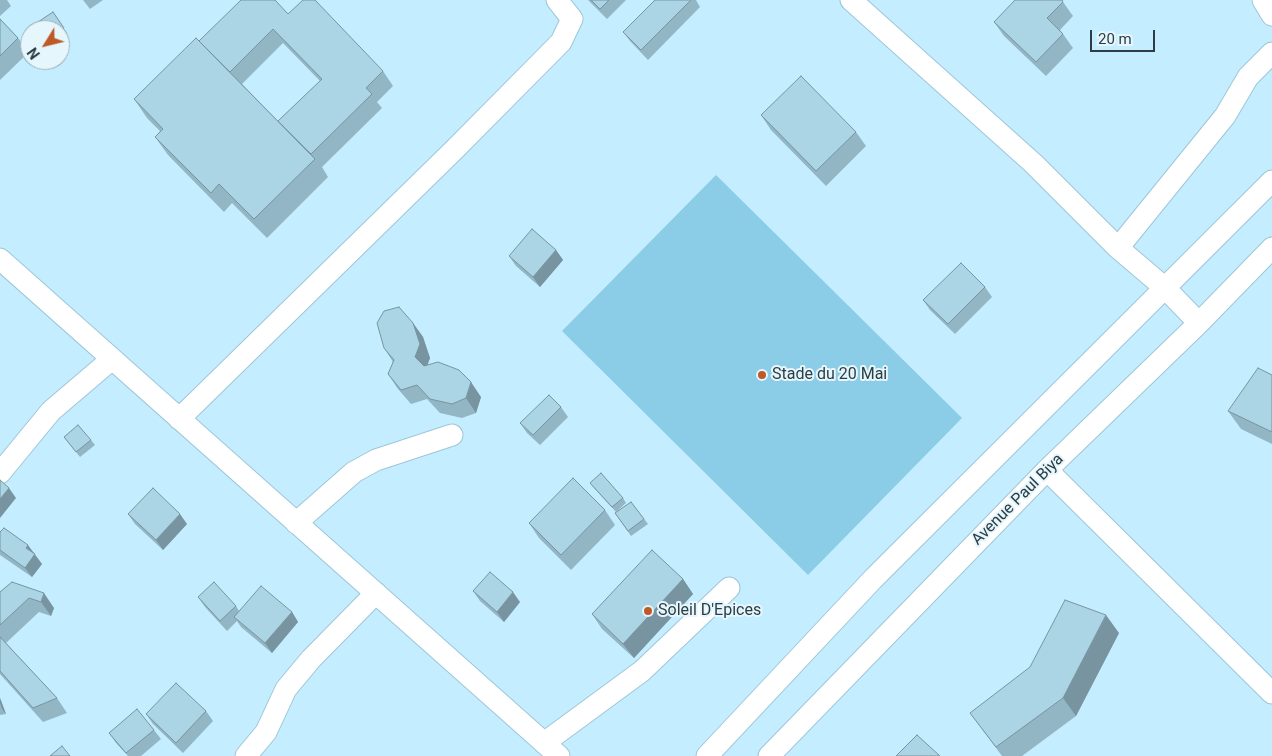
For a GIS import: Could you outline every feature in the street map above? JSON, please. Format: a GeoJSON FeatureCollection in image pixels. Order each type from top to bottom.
{"type":"FeatureCollection","features":[{"type":"Feature","properties":{"kind":"street"},"geometry":{"type":"LineString","coordinates":[[179,419],[562,42],[572,19],[557,0]]}},
{"type":"Feature","properties":{"kind":"street"},"geometry":{"type":"LineString","coordinates":[[851,0],[1034,164],[1118,248],[1165,288],[1199,323]]}},
{"type":"Feature","properties":{"kind":"street"},"geometry":{"type":"LineString","coordinates":[[1263,0],[1272,15]]}},
{"type":"Feature","properties":{"kind":"street"},"geometry":{"type":"LineString","coordinates":[[1118,248],[1225,116],[1248,76],[1272,53]]}},
{"type":"Feature","properties":{"kind":"street"},"geometry":{"type":"LineString","coordinates":[[707,756],[874,579],[1272,181]]}},
{"type":"Feature","properties":{"kind":"street","name":"Avenue Paul Biya"},"geometry":{"type":"LineString","coordinates":[[769,756],[1047,470],[1199,323],[1272,248]]}},
{"type":"Feature","properties":{"kind":"street"},"geometry":{"type":"LineString","coordinates":[[0,259],[552,749],[642,671],[729,588]]}},
{"type":"Feature","properties":{"kind":"street"},"geometry":{"type":"LineString","coordinates":[[0,473],[51,411],[112,359]]}},
{"type":"Feature","properties":{"kind":"street"},"geometry":{"type":"LineString","coordinates":[[296,522],[354,472],[376,460],[452,436]]}},
{"type":"Feature","properties":{"kind":"street"},"geometry":{"type":"LineString","coordinates":[[1047,470],[1270,687]]}},
{"type":"Feature","properties":{"kind":"street"},"geometry":{"type":"LineString","coordinates":[[246,756],[266,732],[286,689],[311,659],[376,593]]}},
{"type":"Feature","properties":{"kind":"shaded area","name":"Stade du 20 Mai"},"geometry":{"type":"Polygon","coordinates":[[[716,175],[962,418],[808,575],[562,331],[716,175]]]}},
{"type":"Feature","properties":{"kind":"building"},"geometry":{"type":"Polygon","coordinates":[[[241,0],[275,0],[288,14],[303,0],[315,0],[383,71],[366,88],[372,94],[311,154],[278,121],[322,79],[273,29],[230,72],[199,41],[241,0]]]}},
{"type":"Feature","properties":{"kind":"building"},"geometry":{"type":"Polygon","coordinates":[[[591,0],[609,0],[600,9],[591,0]]]}},
{"type":"Feature","properties":{"kind":"building"},"geometry":{"type":"Polygon","coordinates":[[[655,0],[691,0],[641,50],[623,32],[655,0]]]}},
{"type":"Feature","properties":{"kind":"building"},"geometry":{"type":"Polygon","coordinates":[[[1015,0],[1062,0],[1063,2],[1047,18],[1063,34],[1036,62],[994,22],[1015,0]]]}},
{"type":"Feature","properties":{"kind":"building"},"geometry":{"type":"Polygon","coordinates":[[[53,12],[58,20],[41,20],[53,12]]]}},
{"type":"Feature","properties":{"kind":"building"},"geometry":{"type":"Polygon","coordinates":[[[0,19],[18,38],[0,56],[0,19]]]}},
{"type":"Feature","properties":{"kind":"building"},"geometry":{"type":"Polygon","coordinates":[[[196,38],[315,159],[254,219],[219,184],[211,193],[155,137],[163,129],[134,99],[196,38]]]}},
{"type":"Feature","properties":{"kind":"building"},"geometry":{"type":"Polygon","coordinates":[[[801,76],[856,132],[816,171],[761,115],[801,76]]]}},
{"type":"Feature","properties":{"kind":"building"},"geometry":{"type":"Polygon","coordinates":[[[532,229],[556,250],[533,277],[509,256],[532,229]]]}},
{"type":"Feature","properties":{"kind":"building"},"geometry":{"type":"Polygon","coordinates":[[[961,263],[985,287],[948,324],[923,300],[961,263]]]}},
{"type":"Feature","properties":{"kind":"building"},"geometry":{"type":"Polygon","coordinates":[[[399,307],[413,323],[420,344],[415,357],[424,366],[438,362],[459,370],[471,382],[466,398],[452,404],[430,399],[417,385],[401,390],[388,374],[394,360],[384,348],[377,323],[384,311],[399,307]]]}},
{"type":"Feature","properties":{"kind":"building"},"geometry":{"type":"Polygon","coordinates":[[[1258,368],[1272,375],[1272,432],[1228,411],[1258,368]]]}},
{"type":"Feature","properties":{"kind":"building"},"geometry":{"type":"Polygon","coordinates":[[[549,395],[561,407],[533,435],[520,423],[549,395]]]}},
{"type":"Feature","properties":{"kind":"building"},"geometry":{"type":"Polygon","coordinates":[[[78,425],[91,440],[76,452],[64,437],[78,425]]]}},
{"type":"Feature","properties":{"kind":"building"},"geometry":{"type":"Polygon","coordinates":[[[601,473],[623,498],[612,507],[590,483],[601,473]]]}},
{"type":"Feature","properties":{"kind":"building"},"geometry":{"type":"Polygon","coordinates":[[[573,478],[605,510],[561,555],[529,523],[573,478]]]}},
{"type":"Feature","properties":{"kind":"building"},"geometry":{"type":"Polygon","coordinates":[[[0,480],[9,488],[0,499],[0,480]]]}},
{"type":"Feature","properties":{"kind":"building"},"geometry":{"type":"Polygon","coordinates":[[[153,488],[180,514],[156,540],[128,514],[153,488]]]}},
{"type":"Feature","properties":{"kind":"building"},"geometry":{"type":"Polygon","coordinates":[[[631,502],[644,519],[628,531],[615,513],[631,502]]]}},
{"type":"Feature","properties":{"kind":"building"},"geometry":{"type":"Polygon","coordinates":[[[4,528],[28,545],[26,548],[35,554],[25,568],[0,550],[0,532],[4,528]]]}},
{"type":"Feature","properties":{"kind":"building"},"geometry":{"type":"Polygon","coordinates":[[[652,550],[683,579],[623,644],[592,614],[652,550]]]}},
{"type":"Feature","properties":{"kind":"building"},"geometry":{"type":"Polygon","coordinates":[[[490,572],[513,592],[497,612],[473,591],[490,572]]]}},
{"type":"Feature","properties":{"kind":"building"},"geometry":{"type":"Polygon","coordinates":[[[12,582],[44,593],[41,602],[29,598],[0,625],[0,592],[12,582]]]}},
{"type":"Feature","properties":{"kind":"building"},"geometry":{"type":"Polygon","coordinates":[[[214,582],[236,606],[220,621],[198,597],[214,582]]]}},
{"type":"Feature","properties":{"kind":"building"},"geometry":{"type":"Polygon","coordinates":[[[261,586],[292,612],[265,643],[234,617],[261,586]]]}},
{"type":"Feature","properties":{"kind":"building"},"geometry":{"type":"Polygon","coordinates":[[[1065,600],[1106,615],[1063,698],[996,747],[970,713],[1030,667],[1065,600]]]}},
{"type":"Feature","properties":{"kind":"building"},"geometry":{"type":"Polygon","coordinates":[[[0,637],[57,698],[33,708],[0,671],[0,637]]]}},
{"type":"Feature","properties":{"kind":"building"},"geometry":{"type":"Polygon","coordinates":[[[176,683],[206,711],[176,743],[146,714],[176,683]]]}},
{"type":"Feature","properties":{"kind":"building"},"geometry":{"type":"Polygon","coordinates":[[[137,709],[154,730],[126,753],[109,733],[137,709]]]}},
{"type":"Feature","properties":{"kind":"building"},"geometry":{"type":"Polygon","coordinates":[[[917,735],[940,756],[896,756],[917,735]]]}},
{"type":"Feature","properties":{"kind":"building"},"geometry":{"type":"Polygon","coordinates":[[[62,746],[70,756],[50,756],[62,746]]]}},
{"type":"Feature","properties":{"kind":"place","name":"Stade du 20 Mai"},"geometry":{"type":"Point","coordinates":[762,375]}},
{"type":"Feature","properties":{"kind":"place","name":"Soleil D'Epices"},"geometry":{"type":"Point","coordinates":[648,611]}}]}
